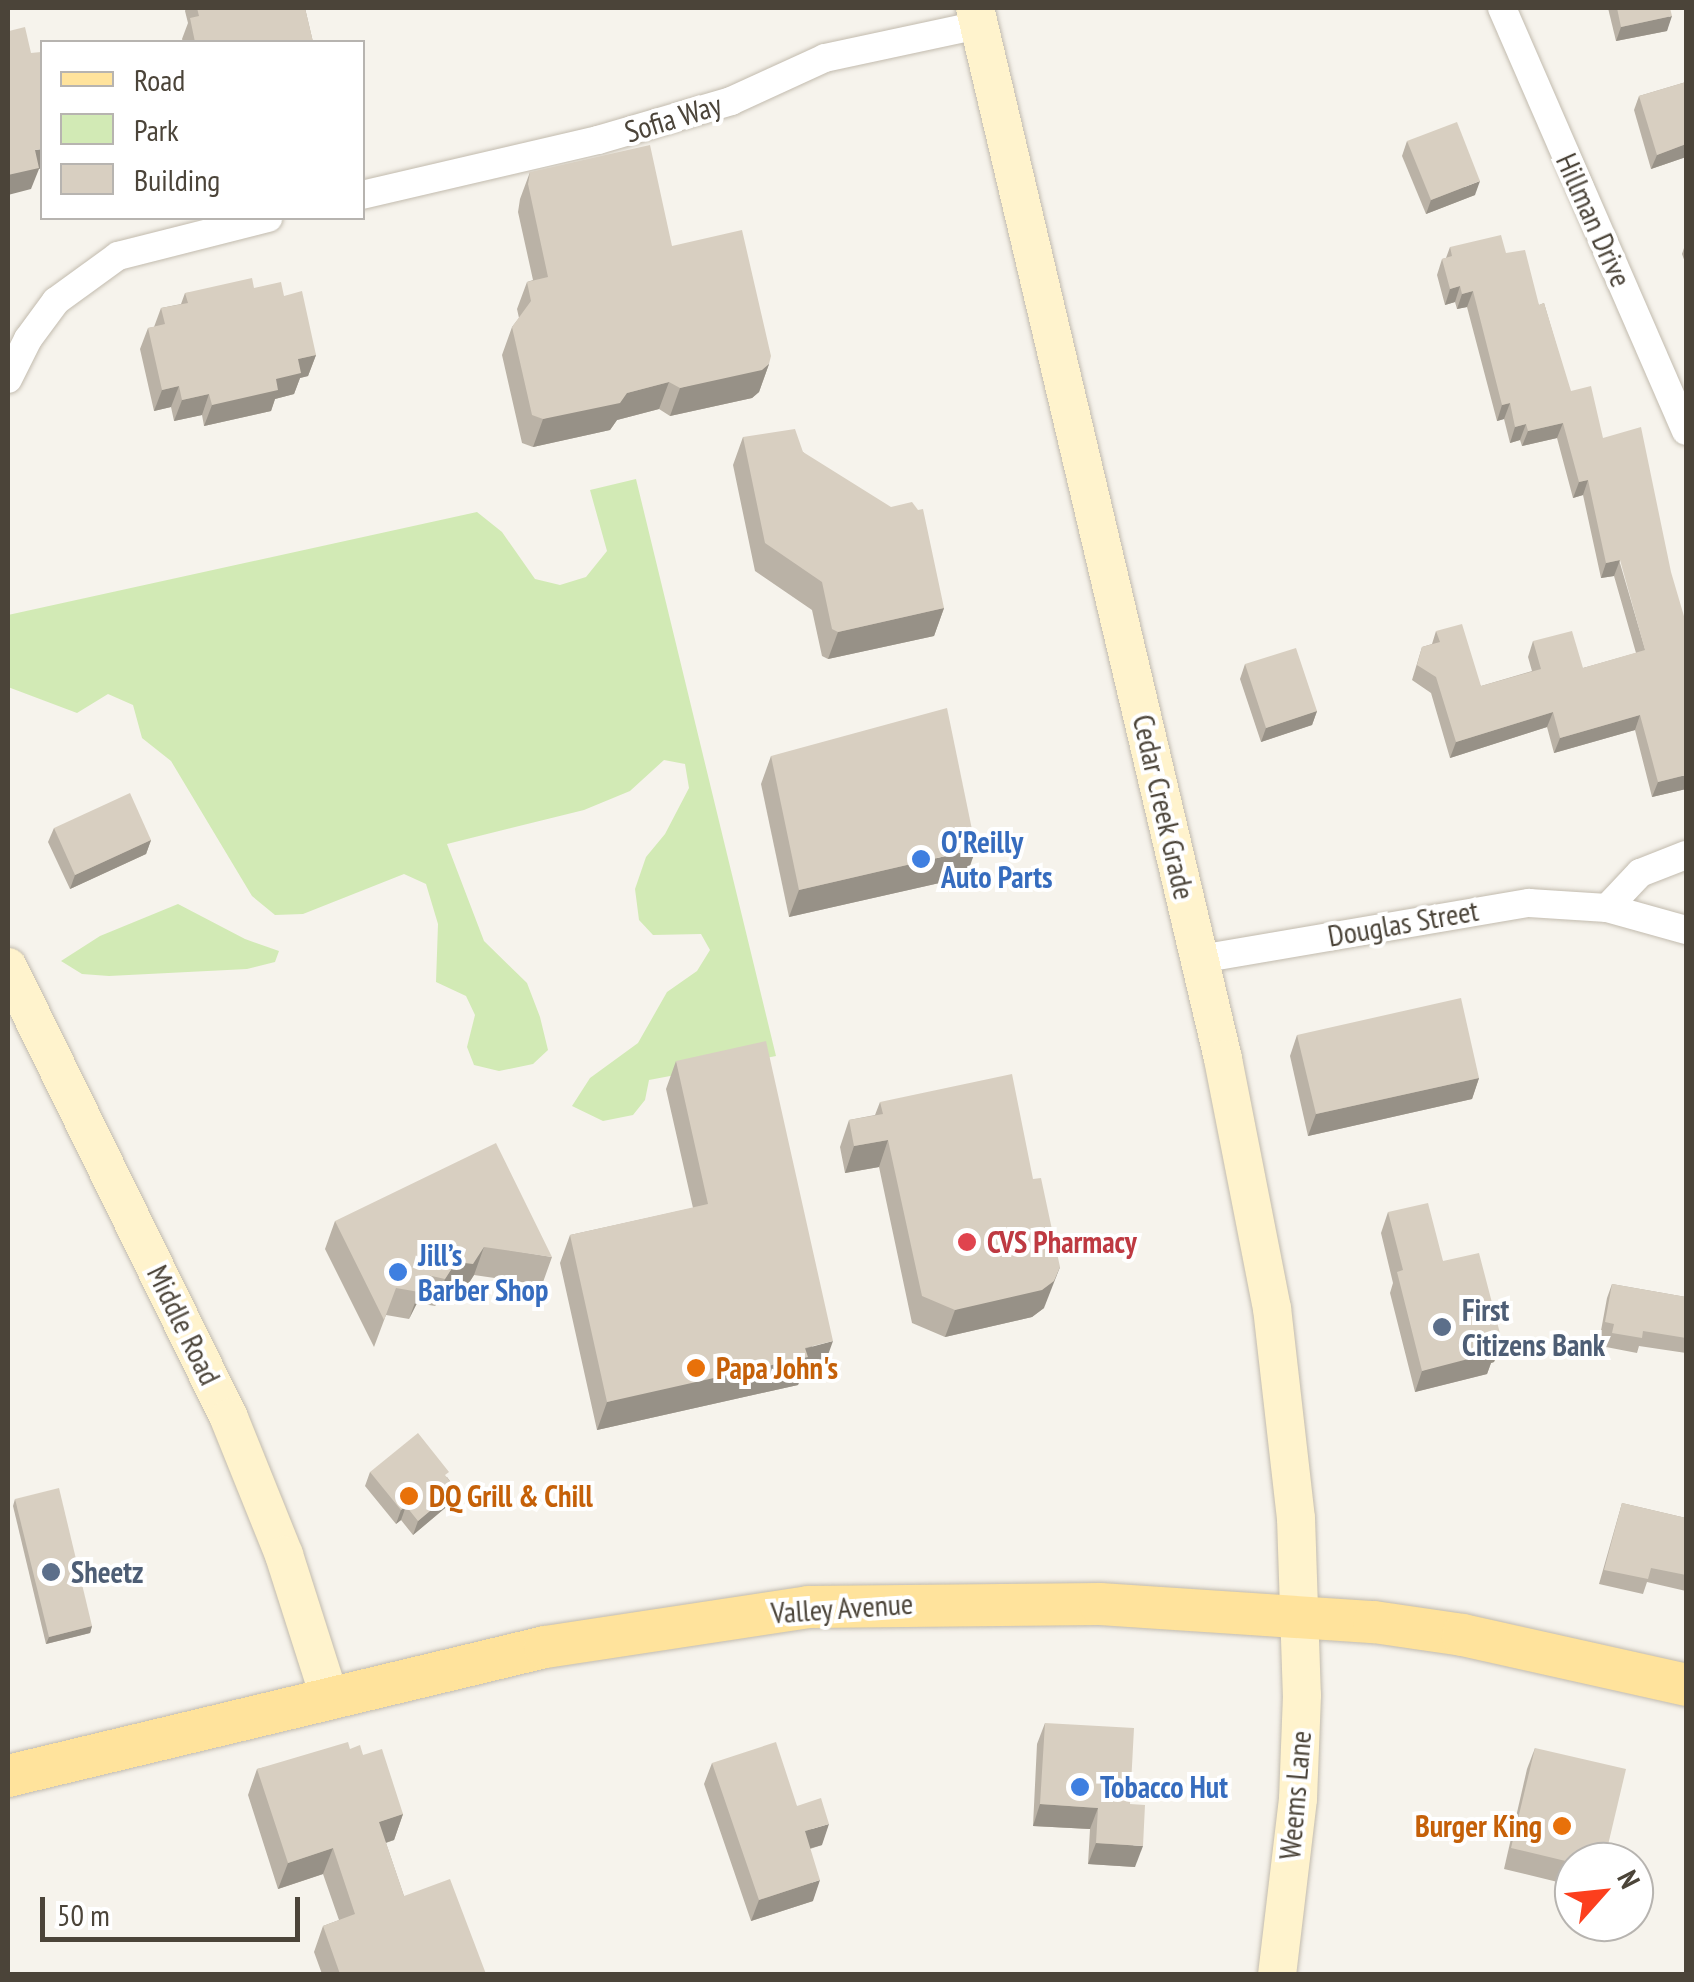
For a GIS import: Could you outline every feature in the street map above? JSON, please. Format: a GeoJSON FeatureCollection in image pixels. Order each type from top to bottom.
{"type":"FeatureCollection","features":[{"type":"Feature","properties":{"kind":"main road","name":"Cedar Creek Grade"},"geometry":{"type":"LineString","coordinates":[[977,16],[1200,960],[1272,1308],[1296,1518],[1298,1615]]}},
{"type":"Feature","properties":{"kind":"main road","name":"Middle Road"},"geometry":{"type":"LineString","coordinates":[[11,978],[229,1418],[284,1555],[329,1696]]}},
{"type":"Feature","properties":{"kind":"main road","name":"Valley Avenue"},"geometry":{"type":"LineString","coordinates":[[8,1776],[545,1647],[808,1608],[991,1602],[1298,1615],[1463,1635],[1686,1686]]}},
{"type":"Feature","properties":{"kind":"main road","name":"Weems Lane"},"geometry":{"type":"LineString","coordinates":[[1277,1974],[1302,1738],[1298,1615]]}},
{"type":"Feature","properties":{"kind":"street","name":"Hillman Drive"},"geometry":{"type":"LineString","coordinates":[[1502,8],[1686,432]]}},
{"type":"Feature","properties":{"kind":"street","name":"Sofia Way"},"geometry":{"type":"LineString","coordinates":[[365,195],[598,140],[731,100],[825,58],[977,16]]}},
{"type":"Feature","properties":{"kind":"street"},"geometry":{"type":"LineString","coordinates":[[8,380],[28,340],[56,301],[118,256],[260,220]]}},
{"type":"Feature","properties":{"kind":"street"},"geometry":{"type":"LineString","coordinates":[[1607,908],[1640,873],[1686,855]]}},
{"type":"Feature","properties":{"kind":"street","name":"Douglas Street"},"geometry":{"type":"LineString","coordinates":[[1200,960],[1492,906],[1545,902],[1607,908],[1686,930]]}},
{"type":"Feature","properties":{"kind":"green space"},"geometry":{"type":"Polygon","coordinates":[[[636,479],[776,1056],[649,1080],[645,1100],[633,1115],[603,1121],[572,1106],[590,1078],[638,1043],[667,992],[697,971],[710,950],[701,934],[653,935],[639,920],[635,889],[646,857],[665,834],[689,788],[685,764],[664,760],[630,791],[584,810],[447,844],[484,941],[527,983],[548,1050],[533,1064],[499,1071],[474,1065],[467,1047],[475,1015],[466,996],[436,982],[438,924],[426,884],[404,874],[303,914],[275,915],[252,896],[171,761],[142,738],[133,705],[108,694],[77,713],[8,687],[8,615],[477,512],[502,532],[535,579],[560,585],[586,577],[607,551],[590,490],[636,479]]]}},
{"type":"Feature","properties":{"kind":"green space"},"geometry":{"type":"Polygon","coordinates":[[[178,904],[245,939],[279,951],[275,962],[247,969],[109,976],[82,974],[61,961],[100,936],[178,904]]]}},
{"type":"Feature","properties":{"kind":"building"},"geometry":{"type":"Polygon","coordinates":[[[197,8],[305,8],[313,40],[195,40],[190,18],[199,16],[197,8]]]}},
{"type":"Feature","properties":{"kind":"building"},"geometry":{"type":"Polygon","coordinates":[[[1617,8],[1670,8],[1672,16],[1621,27],[1617,8]]]}},
{"type":"Feature","properties":{"kind":"building"},"geometry":{"type":"Polygon","coordinates":[[[8,22],[9,31],[25,27],[31,53],[40,52],[40,149],[35,150],[39,168],[8,175],[8,22]]]}},
{"type":"Feature","properties":{"kind":"building"},"geometry":{"type":"Polygon","coordinates":[[[1686,82],[1686,144],[1657,155],[1639,96],[1686,82]]]}},
{"type":"Feature","properties":{"kind":"building"},"geometry":{"type":"Polygon","coordinates":[[[1457,122],[1480,181],[1431,200],[1407,141],[1457,122]]]}},
{"type":"Feature","properties":{"kind":"building"},"geometry":{"type":"Polygon","coordinates":[[[650,145],[672,246],[742,230],[771,356],[769,364],[762,370],[680,388],[669,382],[627,393],[620,403],[543,419],[532,415],[512,327],[531,301],[527,282],[548,277],[528,184],[530,172],[650,145]]]}},
{"type":"Feature","properties":{"kind":"building"},"geometry":{"type":"Polygon","coordinates":[[[1501,235],[1506,253],[1525,250],[1539,305],[1544,303],[1571,391],[1591,386],[1603,438],[1641,427],[1671,572],[1686,623],[1686,775],[1658,782],[1640,715],[1560,738],[1553,712],[1456,742],[1436,677],[1417,665],[1422,647],[1440,642],[1436,631],[1462,624],[1481,686],[1541,669],[1533,641],[1572,631],[1583,668],[1645,650],[1620,560],[1606,563],[1588,480],[1579,482],[1563,423],[1528,431],[1526,424],[1515,427],[1510,403],[1502,405],[1473,291],[1462,294],[1460,286],[1450,289],[1442,259],[1452,256],[1450,247],[1501,235]]]}},
{"type":"Feature","properties":{"kind":"building"},"geometry":{"type":"Polygon","coordinates":[[[252,278],[254,288],[281,282],[284,296],[302,291],[316,355],[298,359],[301,373],[276,379],[278,390],[212,405],[209,394],[182,400],[179,386],[162,390],[148,328],[165,324],[161,308],[188,303],[185,293],[252,278]]]}},
{"type":"Feature","properties":{"kind":"building"},"geometry":{"type":"Polygon","coordinates":[[[795,429],[803,452],[891,507],[912,502],[918,510],[923,509],[944,608],[838,632],[832,629],[822,582],[765,543],[743,437],[795,429]]]}},
{"type":"Feature","properties":{"kind":"building"},"geometry":{"type":"Polygon","coordinates":[[[1296,648],[1317,711],[1266,728],[1245,664],[1296,648]]]}},
{"type":"Feature","properties":{"kind":"building"},"geometry":{"type":"Polygon","coordinates":[[[947,708],[976,849],[799,890],[771,756],[947,708]]]}},
{"type":"Feature","properties":{"kind":"building"},"geometry":{"type":"Polygon","coordinates":[[[130,793],[151,840],[75,875],[54,828],[130,793]]]}},
{"type":"Feature","properties":{"kind":"building"},"geometry":{"type":"Polygon","coordinates":[[[1461,998],[1479,1078],[1316,1114],[1297,1035],[1461,998]]]}},
{"type":"Feature","properties":{"kind":"building"},"geometry":{"type":"Polygon","coordinates":[[[766,1041],[833,1341],[805,1348],[808,1357],[607,1402],[570,1235],[708,1204],[676,1061],[766,1041]]]}},
{"type":"Feature","properties":{"kind":"building","name":"CVS Pharmacy"},"geometry":{"type":"Polygon","coordinates":[[[1012,1074],[1033,1179],[1041,1178],[1060,1267],[1054,1281],[1042,1290],[955,1310],[922,1296],[888,1140],[854,1146],[849,1120],[883,1114],[880,1102],[1012,1074]]]}},
{"type":"Feature","properties":{"kind":"building"},"geometry":{"type":"Polygon","coordinates":[[[496,1143],[552,1257],[484,1247],[473,1264],[456,1262],[445,1279],[427,1275],[419,1292],[396,1288],[384,1320],[335,1221],[496,1143]]]}},
{"type":"Feature","properties":{"kind":"building","name":"First Citizens Bank"},"geometry":{"type":"Polygon","coordinates":[[[1428,1203],[1443,1261],[1479,1253],[1502,1341],[1492,1343],[1495,1352],[1422,1371],[1397,1272],[1403,1270],[1388,1212],[1428,1203]]]}},
{"type":"Feature","properties":{"kind":"building"},"geometry":{"type":"Polygon","coordinates":[[[1612,1284],[1686,1297],[1686,1338],[1643,1331],[1642,1338],[1612,1333],[1614,1324],[1605,1322],[1612,1284]]]}},
{"type":"Feature","properties":{"kind":"building","name":"DQ Grill & Chill"},"geometry":{"type":"Polygon","coordinates":[[[418,1433],[449,1472],[445,1475],[456,1489],[418,1521],[406,1506],[401,1510],[370,1472],[418,1433]]]}},
{"type":"Feature","properties":{"kind":"building","name":"Sheetz"},"geometry":{"type":"Polygon","coordinates":[[[59,1488],[92,1626],[49,1637],[15,1499],[59,1488]]]}},
{"type":"Feature","properties":{"kind":"building"},"geometry":{"type":"Polygon","coordinates":[[[1622,1503],[1686,1518],[1686,1575],[1651,1568],[1648,1579],[1604,1570],[1622,1503]]]}},
{"type":"Feature","properties":{"kind":"building","name":"Tobacco Hut"},"geometry":{"type":"Polygon","coordinates":[[[1045,1723],[1134,1728],[1130,1804],[1145,1805],[1143,1846],[1096,1843],[1098,1808],[1040,1804],[1045,1723]]]}},
{"type":"Feature","properties":{"kind":"building"},"geometry":{"type":"Polygon","coordinates":[[[348,1742],[350,1749],[360,1745],[363,1755],[382,1749],[403,1814],[379,1822],[404,1896],[450,1879],[486,1974],[340,1974],[323,1926],[355,1914],[333,1848],[288,1863],[257,1769],[348,1742]]]}},
{"type":"Feature","properties":{"kind":"building"},"geometry":{"type":"Polygon","coordinates":[[[776,1742],[797,1806],[821,1798],[829,1824],[805,1831],[820,1880],[759,1900],[712,1763],[776,1742]]]}},
{"type":"Feature","properties":{"kind":"building","name":"Burger King"},"geometry":{"type":"Polygon","coordinates":[[[1535,1748],[1626,1769],[1609,1842],[1554,1842],[1554,1858],[1511,1848],[1535,1748]]]}},
{"type":"Feature","properties":{"kind":"place","name":"O'Reilly Auto Parts"},"geometry":{"type":"Point","coordinates":[921,859]}},
{"type":"Feature","properties":{"kind":"place","name":"CVS Pharmacy"},"geometry":{"type":"Point","coordinates":[967,1242]}},
{"type":"Feature","properties":{"kind":"place","name":"Jill’s Barber Shop"},"geometry":{"type":"Point","coordinates":[398,1272]}},
{"type":"Feature","properties":{"kind":"place","name":"First Citizens Bank"},"geometry":{"type":"Point","coordinates":[1442,1327]}},
{"type":"Feature","properties":{"kind":"place","name":"Papa John's"},"geometry":{"type":"Point","coordinates":[696,1368]}},
{"type":"Feature","properties":{"kind":"place","name":"DQ Grill & Chill"},"geometry":{"type":"Point","coordinates":[409,1496]}},
{"type":"Feature","properties":{"kind":"place","name":"Sheetz"},"geometry":{"type":"Point","coordinates":[51,1572]}},
{"type":"Feature","properties":{"kind":"place","name":"Tobacco Hut"},"geometry":{"type":"Point","coordinates":[1080,1787]}},
{"type":"Feature","properties":{"kind":"place","name":"Burger King"},"geometry":{"type":"Point","coordinates":[1562,1826]}}]}
